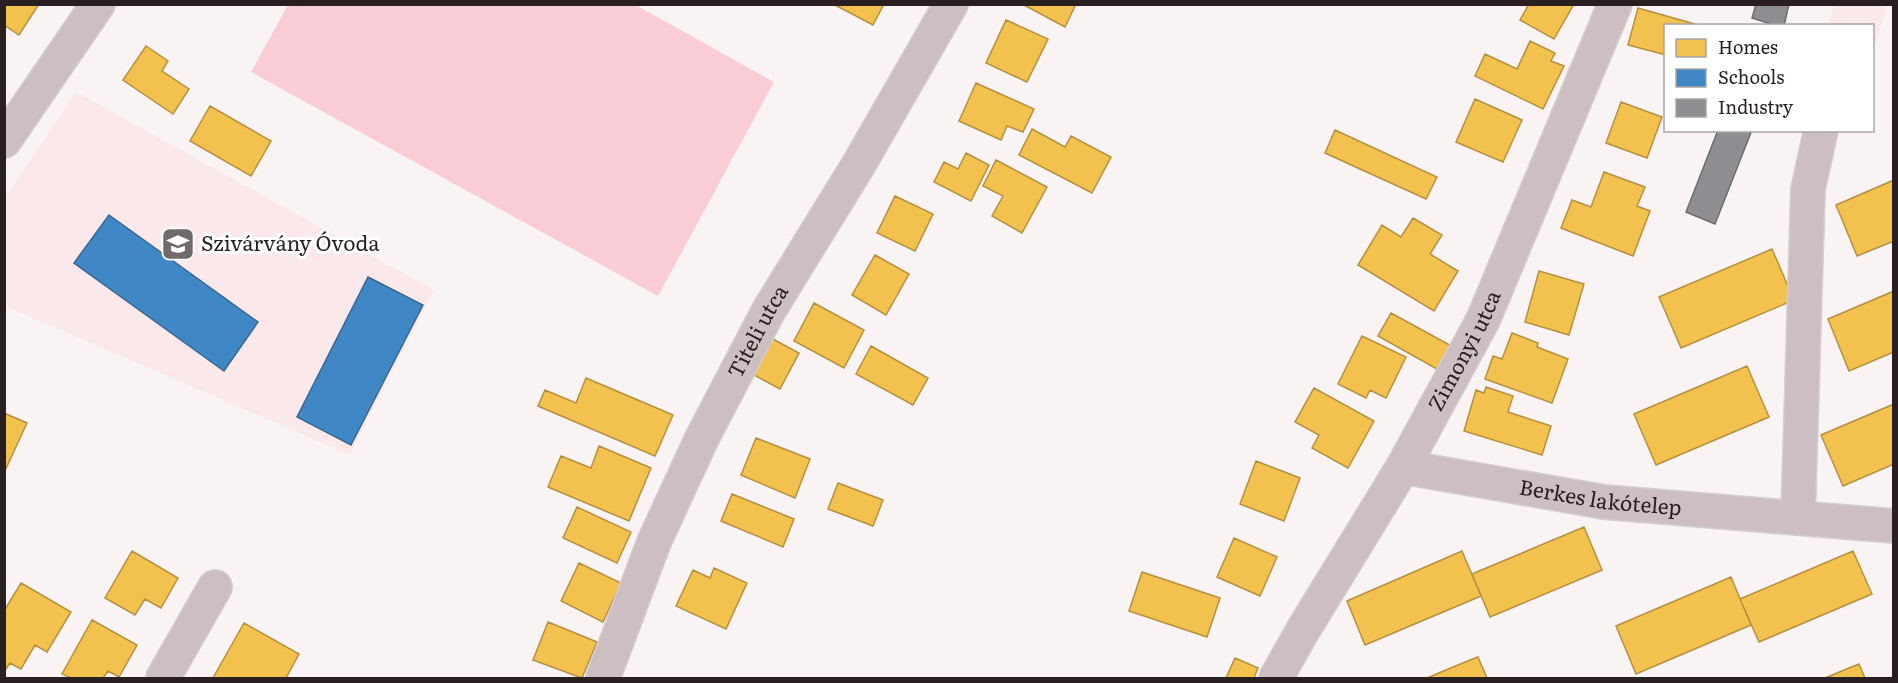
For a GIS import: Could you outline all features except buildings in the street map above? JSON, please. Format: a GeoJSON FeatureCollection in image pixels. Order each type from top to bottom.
{"type":"FeatureCollection","features":[{"type":"Feature","properties":{"kind":"street"},"geometry":{"type":"LineString","coordinates":[[4,141],[98,4]]}},
{"type":"Feature","properties":{"kind":"street","name":"Titeli utca"},"geometry":{"type":"LineString","coordinates":[[603,678],[654,542],[702,438],[769,310],[889,113],[951,4]]}},
{"type":"Feature","properties":{"kind":"street","name":"Zimonyi utca"},"geometry":{"type":"LineString","coordinates":[[1276,678],[1403,467],[1483,320],[1615,4]]}},
{"type":"Feature","properties":{"kind":"street"},"geometry":{"type":"LineString","coordinates":[[1798,518],[1808,189],[1821,132]]}},
{"type":"Feature","properties":{"kind":"street","name":"Berkes lakótelep"},"geometry":{"type":"LineString","coordinates":[[1403,467],[1604,502],[1893,526]]}},
{"type":"Feature","properties":{"kind":"street"},"geometry":{"type":"LineString","coordinates":[[164,678],[215,587]]}},
{"type":"Feature","properties":{"kind":"shaded area"},"geometry":{"type":"Polygon","coordinates":[[[634,4],[774,82],[658,296],[251,72],[288,5],[634,4]]]}},
{"type":"Feature","properties":{"kind":"shaded area"},"geometry":{"type":"Polygon","coordinates":[[[1835,5],[1875,5],[1887,9],[1874,46],[1874,24],[1828,24],[1835,5]]]}},
{"type":"Feature","properties":{"kind":"shaded area","name":"Szivárvány Óvoda"},"geometry":{"type":"Polygon","coordinates":[[[76,92],[434,290],[350,455],[5,306],[5,198],[76,92]]]}},
{"type":"Feature","properties":{"kind":"place","name":"Szivárvány Óvoda"},"geometry":{"type":"Point","coordinates":[178,244]}}]}
